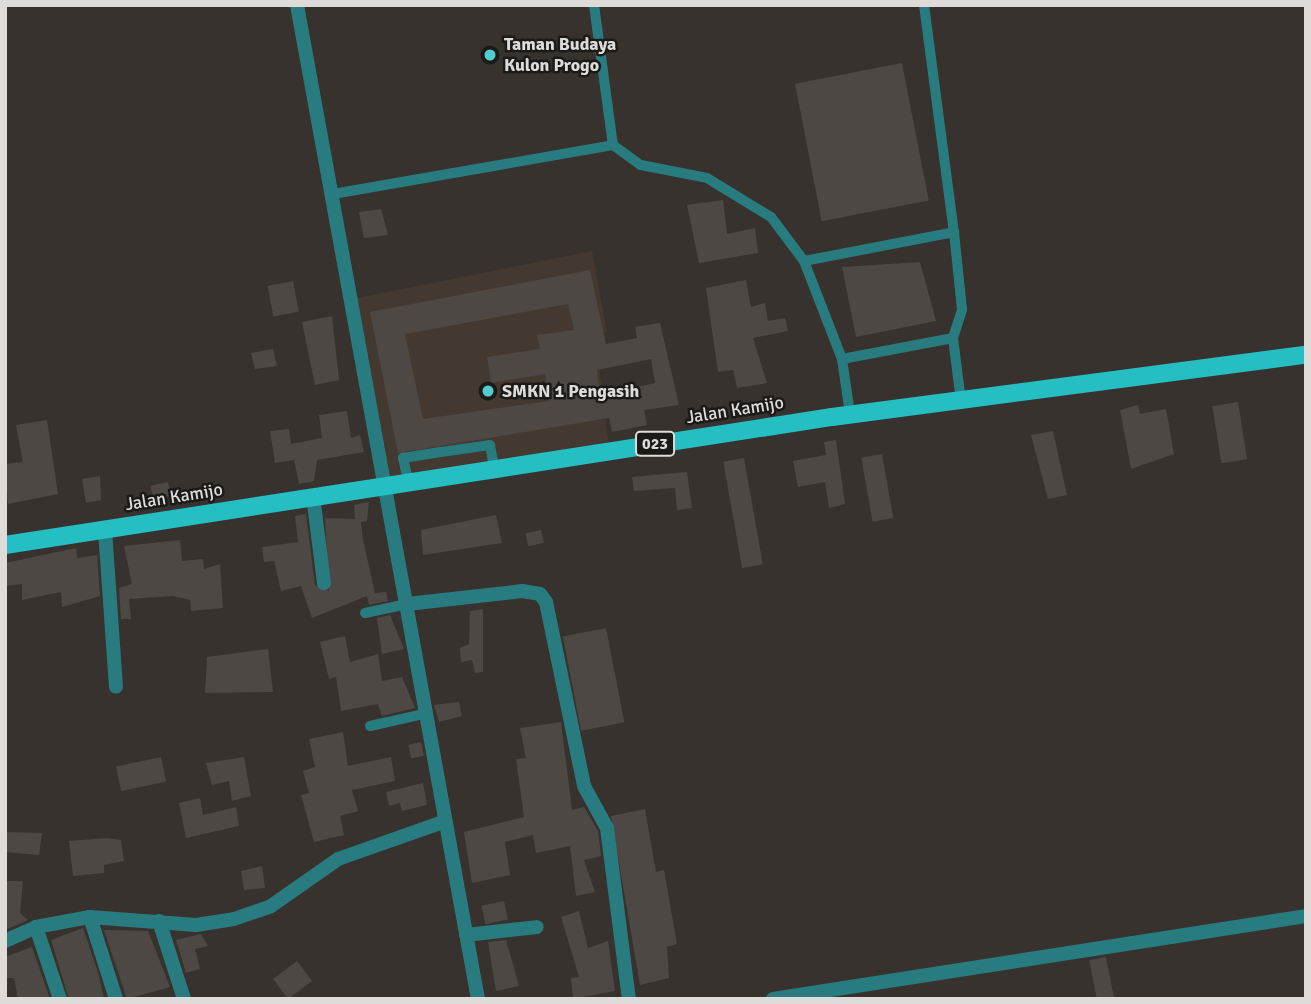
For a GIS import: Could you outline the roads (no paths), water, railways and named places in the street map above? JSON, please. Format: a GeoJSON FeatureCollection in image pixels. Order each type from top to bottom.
{"type":"FeatureCollection","features":[{"type":"Feature","properties":{"kind":"main road","name":"Jalan Kamijo"},"geometry":{"type":"LineString","coordinates":[[5,545],[850,414],[1306,355]]}},
{"type":"Feature","properties":{"kind":"street"},"geometry":{"type":"LineString","coordinates":[[297,5],[478,999]]}},
{"type":"Feature","properties":{"kind":"street"},"geometry":{"type":"LineString","coordinates":[[313,496],[324,583]]}},
{"type":"Feature","properties":{"kind":"street"},"geometry":{"type":"LineString","coordinates":[[104,530],[116,687]]}},
{"type":"Feature","properties":{"kind":"street"},"geometry":{"type":"LineString","coordinates":[[407,604],[522,591],[540,594],[546,602],[584,786],[607,828],[629,999]]}},
{"type":"Feature","properties":{"kind":"street"},"geometry":{"type":"LineString","coordinates":[[5,941],[36,927],[90,917],[212,924],[250,915],[338,859],[446,821]]}},
{"type":"Feature","properties":{"kind":"street"},"geometry":{"type":"LineString","coordinates":[[774,999],[1306,916]]}},
{"type":"Feature","properties":{"kind":"street"},"geometry":{"type":"LineString","coordinates":[[90,917],[116,999]]}},
{"type":"Feature","properties":{"kind":"street"},"geometry":{"type":"LineString","coordinates":[[159,921],[184,999]]}},
{"type":"Feature","properties":{"kind":"street"},"geometry":{"type":"LineString","coordinates":[[36,927],[60,999]]}},
{"type":"Feature","properties":{"kind":"street"},"geometry":{"type":"LineString","coordinates":[[466,935],[537,927]]}},
{"type":"Feature","properties":{"kind":"lane"},"geometry":{"type":"LineString","coordinates":[[594,5],[613,145]]}},
{"type":"Feature","properties":{"kind":"lane"},"geometry":{"type":"LineString","coordinates":[[923,5],[962,310],[953,338],[961,401]]}},
{"type":"Feature","properties":{"kind":"lane"},"geometry":{"type":"LineString","coordinates":[[333,194],[613,145],[641,165],[707,178],[771,217],[804,261],[842,359],[850,414]]}},
{"type":"Feature","properties":{"kind":"lane"},"geometry":{"type":"LineString","coordinates":[[804,261],[954,232]]}},
{"type":"Feature","properties":{"kind":"lane"},"geometry":{"type":"LineString","coordinates":[[842,359],[953,338]]}},
{"type":"Feature","properties":{"kind":"lane"},"geometry":{"type":"LineString","coordinates":[[365,613],[407,604]]}},
{"type":"Feature","properties":{"kind":"lane"},"geometry":{"type":"LineString","coordinates":[[370,726],[428,713]]}},
{"type":"Feature","properties":{"kind":"place","name":"Taman Budaya Kulon Progo"},"geometry":{"type":"Point","coordinates":[490,55]}},
{"type":"Feature","properties":{"kind":"place","name":"SMKN 1 Pengasih"},"geometry":{"type":"Point","coordinates":[488,391]}}]}
